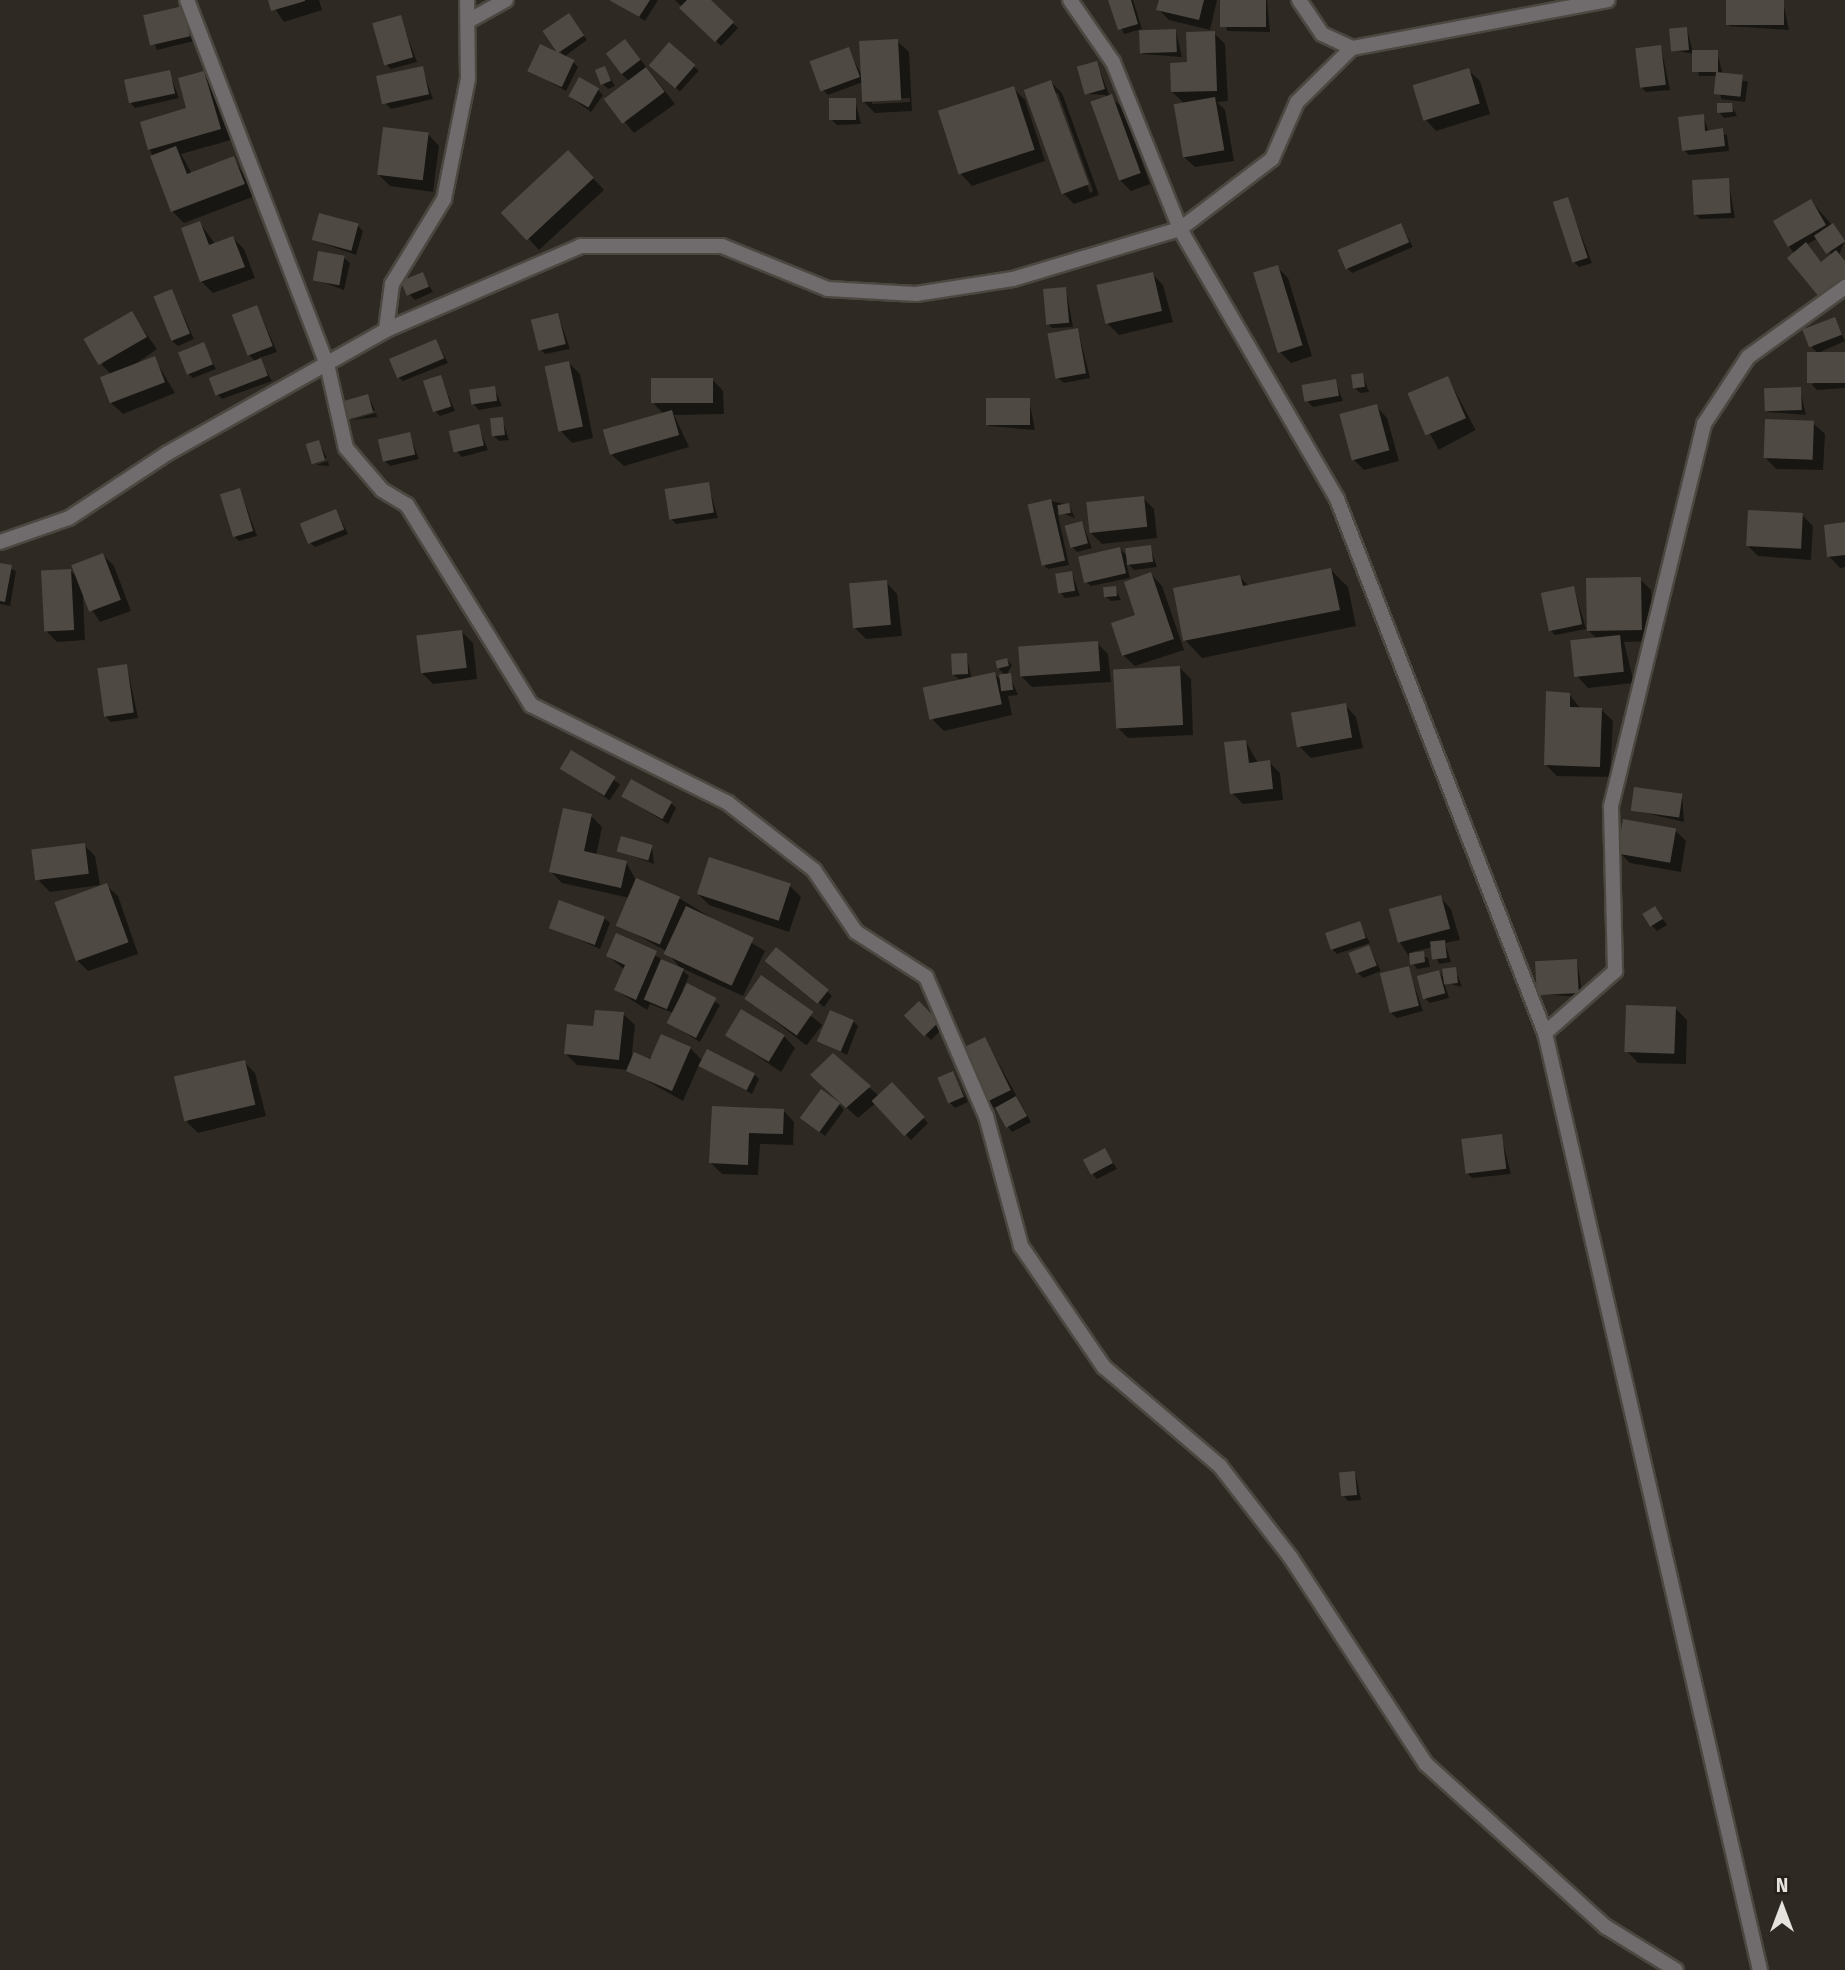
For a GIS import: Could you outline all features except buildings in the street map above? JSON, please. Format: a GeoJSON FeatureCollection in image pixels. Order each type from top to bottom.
{"type":"FeatureCollection","features":[{"type":"Feature","properties":{"kind":"street"},"geometry":{"type":"LineString","coordinates":[[187,0],[327,364],[346,448],[382,490],[407,505],[531,705],[729,803],[814,870],[856,932],[926,977],[986,1116],[1021,1246],[1104,1367],[1152,1415],[1220,1466],[1291,1558],[1426,1764],[1606,1927],[1676,1970]]}},
{"type":"Feature","properties":{"kind":"street"},"geometry":{"type":"LineString","coordinates":[[386,330],[392,284],[444,199],[468,79],[470,20],[467,0]]}},
{"type":"Feature","properties":{"kind":"street"},"geometry":{"type":"LineString","coordinates":[[470,20],[506,0]]}},
{"type":"Feature","properties":{"kind":"street"},"geometry":{"type":"LineString","coordinates":[[1070,0],[1113,62],[1180,229],[1337,499],[1545,1033],[1760,1970]]}},
{"type":"Feature","properties":{"kind":"street"},"geometry":{"type":"LineString","coordinates":[[1298,0],[1322,34],[1352,48]]}},
{"type":"Feature","properties":{"kind":"street"},"geometry":{"type":"LineString","coordinates":[[0,542],[69,518],[168,453],[386,330],[581,246],[722,246],[828,289],[916,294],[1013,279],[1180,229],[1272,159],[1297,102],[1352,48],[1608,0]]}},
{"type":"Feature","properties":{"kind":"street"},"geometry":{"type":"LineString","coordinates":[[1545,1033],[1615,971],[1611,806],[1704,424],[1748,357],[1845,287]]}}]}
